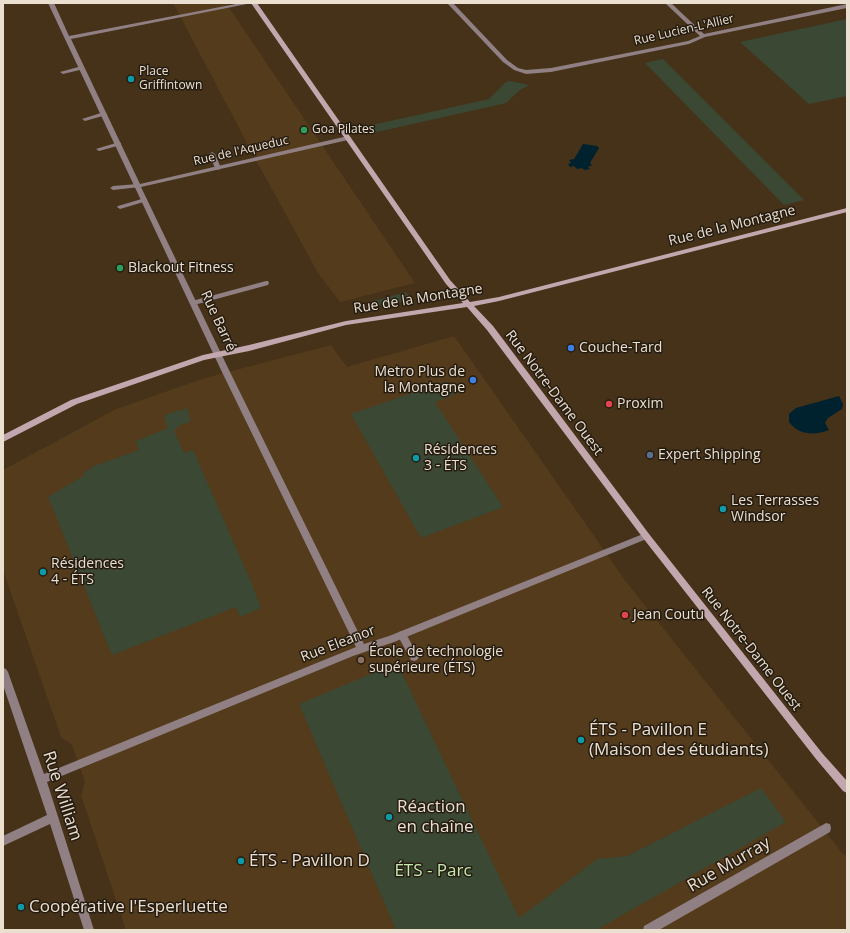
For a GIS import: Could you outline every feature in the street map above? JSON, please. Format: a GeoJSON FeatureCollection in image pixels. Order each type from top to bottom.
{"type":"FeatureCollection","features":[{"type":"Feature","properties":{"kind":"main road","name":"Rue Notre-Dame Ouest"},"geometry":{"type":"LineString","coordinates":[[254,3],[448,282],[490,328],[646,536],[819,756],[847,788]]}},
{"type":"Feature","properties":{"kind":"main road","name":"Rue de la Montagne"},"geometry":{"type":"LineString","coordinates":[[3,439],[67,405],[203,358],[346,323],[499,299],[847,210]]}},
{"type":"Feature","properties":{"kind":"street","name":"Rue Barré"},"geometry":{"type":"LineString","coordinates":[[51,3],[218,355],[362,649]]}},
{"type":"Feature","properties":{"kind":"street"},"geometry":{"type":"LineString","coordinates":[[67,38],[250,3]]}},
{"type":"Feature","properties":{"kind":"street","name":"Rue Lucien-L'Allier"},"geometry":{"type":"LineString","coordinates":[[450,3],[508,64],[516,69],[526,72],[547,71],[636,53],[689,42],[703,36],[847,6]]}},
{"type":"Feature","properties":{"kind":"street"},"geometry":{"type":"LineString","coordinates":[[668,3],[703,36]]}},
{"type":"Feature","properties":{"kind":"street"},"geometry":{"type":"LineString","coordinates":[[63,72],[82,68]]}},
{"type":"Feature","properties":{"kind":"street"},"geometry":{"type":"LineString","coordinates":[[85,119],[104,114]]}},
{"type":"Feature","properties":{"kind":"street","name":"Rue de l'Aqueduc"},"geometry":{"type":"LineString","coordinates":[[113,188],[138,186],[348,138]]}},
{"type":"Feature","properties":{"kind":"street"},"geometry":{"type":"LineString","coordinates":[[98,149],[119,144]]}},
{"type":"Feature","properties":{"kind":"street"},"geometry":{"type":"LineString","coordinates":[[212,154],[218,168]]}},
{"type":"Feature","properties":{"kind":"street"},"geometry":{"type":"LineString","coordinates":[[120,207],[145,200]]}},
{"type":"Feature","properties":{"kind":"street"},"geometry":{"type":"LineString","coordinates":[[194,302],[266,283]]}},
{"type":"Feature","properties":{"kind":"street","name":"Rue Eleanor"},"geometry":{"type":"LineString","coordinates":[[41,780],[362,649],[402,635],[646,536]]}},
{"type":"Feature","properties":{"kind":"street"},"geometry":{"type":"LineString","coordinates":[[402,635],[414,657]]}},
{"type":"Feature","properties":{"kind":"street","name":"Rue William"},"geometry":{"type":"LineString","coordinates":[[3,672],[41,780],[89,930]]}},
{"type":"Feature","properties":{"kind":"street"},"geometry":{"type":"LineString","coordinates":[[3,841],[53,817]]}},
{"type":"Feature","properties":{"kind":"street","name":"Rue Murray"},"geometry":{"type":"LineString","coordinates":[[648,930],[826,828]]}},
{"type":"Feature","properties":{"kind":"shaded area"},"geometry":{"type":"Polygon","coordinates":[[[173,3],[226,3],[415,283],[340,302],[318,273],[257,162],[173,3]]]}},
{"type":"Feature","properties":{"kind":"shaded area","name":"École de technologie supérieure (ÉTS)"},"geometry":{"type":"Polygon","coordinates":[[[454,336],[627,583],[844,855],[847,854],[847,930],[126,930],[81,795],[85,782],[72,745],[61,737],[3,570],[3,470],[116,409],[205,378],[331,345],[347,367],[454,336]]]}},
{"type":"Feature","properties":{"kind":"green space"},"geometry":{"type":"Polygon","coordinates":[[[847,19],[847,96],[809,104],[740,42],[847,19]]]}},
{"type":"Feature","properties":{"kind":"green space"},"geometry":{"type":"Polygon","coordinates":[[[663,59],[804,200],[784,205],[645,63],[663,59]]]}},
{"type":"Feature","properties":{"kind":"green space"},"geometry":{"type":"Polygon","coordinates":[[[510,81],[529,85],[520,90],[506,103],[373,133],[368,126],[489,99],[506,82],[510,81]]]}},
{"type":"Feature","properties":{"kind":"green space"},"geometry":{"type":"Polygon","coordinates":[[[406,292],[412,301],[377,305],[374,301],[406,292]]]}},
{"type":"Feature","properties":{"kind":"green space"},"geometry":{"type":"Polygon","coordinates":[[[447,381],[456,394],[435,402],[503,507],[421,538],[351,414],[447,381]]]}},
{"type":"Feature","properties":{"kind":"green space"},"geometry":{"type":"Polygon","coordinates":[[[188,408],[190,422],[180,425],[174,431],[184,453],[193,450],[252,584],[261,608],[240,617],[236,607],[112,655],[48,497],[85,475],[83,473],[94,466],[139,450],[136,441],[168,428],[164,415],[188,408]]]}},
{"type":"Feature","properties":{"kind":"green space","name":"ÉTS - Parc"},"geometry":{"type":"Polygon","coordinates":[[[397,663],[519,918],[597,859],[627,856],[761,788],[786,822],[596,930],[396,930],[299,704],[397,663]]]}},
{"type":"Feature","properties":{"kind":"water"},"geometry":{"type":"Polygon","coordinates":[[[583,144],[597,146],[599,148],[590,163],[592,165],[588,167],[590,169],[584,170],[582,168],[577,169],[574,166],[570,167],[568,164],[571,163],[569,160],[574,159],[583,144]]]}},
{"type":"Feature","properties":{"kind":"water"},"geometry":{"type":"Polygon","coordinates":[[[839,396],[843,404],[842,409],[828,418],[825,423],[829,430],[812,434],[802,432],[797,430],[789,422],[789,414],[796,408],[839,396]]]}},
{"type":"Feature","properties":{"kind":"place","name":"Place Griffintown"},"geometry":{"type":"Point","coordinates":[131,79]}},
{"type":"Feature","properties":{"kind":"place","name":"Goa Pilates"},"geometry":{"type":"Point","coordinates":[304,130]}},
{"type":"Feature","properties":{"kind":"place","name":"Blackout Fitness"},"geometry":{"type":"Point","coordinates":[120,268]}},
{"type":"Feature","properties":{"kind":"place","name":"Couche-Tard"},"geometry":{"type":"Point","coordinates":[571,348]}},
{"type":"Feature","properties":{"kind":"place","name":"Metro Plus de la Montagne"},"geometry":{"type":"Point","coordinates":[473,380]}},
{"type":"Feature","properties":{"kind":"place","name":"Proxim"},"geometry":{"type":"Point","coordinates":[609,404]}},
{"type":"Feature","properties":{"kind":"place","name":"Expert Shipping"},"geometry":{"type":"Point","coordinates":[650,455]}},
{"type":"Feature","properties":{"kind":"place","name":"Résidences 3 - ÉTS"},"geometry":{"type":"Point","coordinates":[416,458]}},
{"type":"Feature","properties":{"kind":"place","name":"Les Terrasses Windsor"},"geometry":{"type":"Point","coordinates":[723,509]}},
{"type":"Feature","properties":{"kind":"place","name":"Résidences 4 - ÉTS"},"geometry":{"type":"Point","coordinates":[43,572]}},
{"type":"Feature","properties":{"kind":"place","name":"Jean Coutu"},"geometry":{"type":"Point","coordinates":[625,615]}},
{"type":"Feature","properties":{"kind":"place","name":"École de technologie supérieure (ÉTS)"},"geometry":{"type":"Point","coordinates":[361,660]}},
{"type":"Feature","properties":{"kind":"place","name":"ÉTS - Pavillon E (Maison des étudiants)"},"geometry":{"type":"Point","coordinates":[581,740]}},
{"type":"Feature","properties":{"kind":"place","name":"Réaction en chaîne"},"geometry":{"type":"Point","coordinates":[389,817]}},
{"type":"Feature","properties":{"kind":"place","name":"ÉTS - Pavillon D"},"geometry":{"type":"Point","coordinates":[241,861]}},
{"type":"Feature","properties":{"kind":"place","name":"Coopérative l'Esperluette"},"geometry":{"type":"Point","coordinates":[21,907]}}]}
